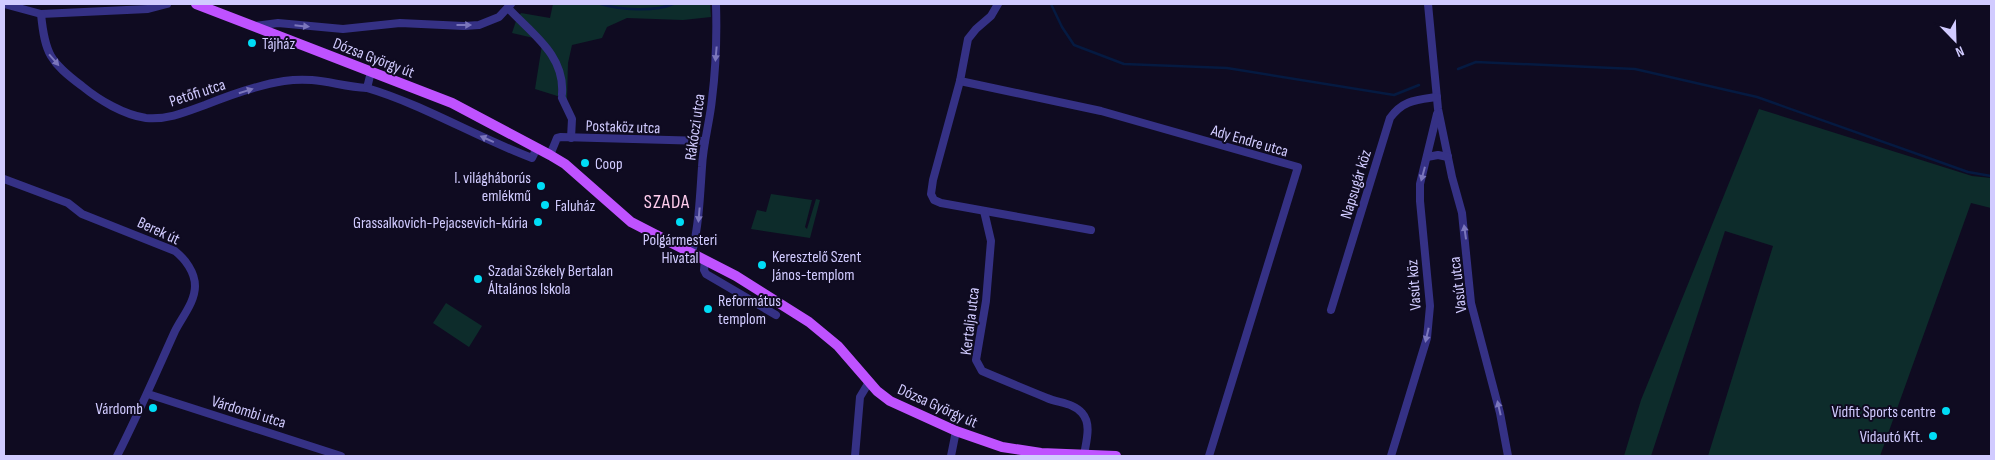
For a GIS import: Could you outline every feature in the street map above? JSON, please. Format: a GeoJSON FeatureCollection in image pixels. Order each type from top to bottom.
{"type":"FeatureCollection","features":[{"type":"Feature","properties":{"kind":"main road","name":"Dózsa György út"},"geometry":{"type":"LineString","coordinates":[[196,4],[452,103],[550,155],[565,164],[631,222],[736,276],[809,322],[838,346],[869,382],[890,401],[956,431],[1009,448],[1040,453],[1116,456]]}},
{"type":"Feature","properties":{"kind":"street"},"geometry":{"type":"LineString","coordinates":[[4,4],[41,14],[148,9],[167,4]]}},
{"type":"Feature","properties":{"kind":"street"},"geometry":{"type":"LineString","coordinates":[[998,4],[991,16],[968,39],[960,81],[933,180],[931,194],[934,200],[941,203],[1091,230]]}},
{"type":"Feature","properties":{"kind":"street"},"geometry":{"type":"LineString","coordinates":[[1428,4],[1438,109]]}},
{"type":"Feature","properties":{"kind":"street","name":"Rákóczi utca"},"geometry":{"type":"LineString","coordinates":[[692,253],[698,227],[702,166],[712,98],[718,31],[716,5]]}},
{"type":"Feature","properties":{"kind":"street"},"geometry":{"type":"LineString","coordinates":[[253,27],[278,23],[343,29],[400,23],[478,25],[499,17],[510,6],[548,47],[562,76],[562,96],[572,119],[575,138]]}},
{"type":"Feature","properties":{"kind":"street","name":"Petőfi utca"},"geometry":{"type":"LineString","coordinates":[[41,14],[43,39],[51,57],[70,77],[100,100],[136,116],[160,118],[178,115],[239,93],[285,81],[315,79],[352,87],[367,88]]}},
{"type":"Feature","properties":{"kind":"street"},"geometry":{"type":"LineString","coordinates":[[367,88],[370,72]]}},
{"type":"Feature","properties":{"kind":"street","name":"Ady Endre utca"},"geometry":{"type":"LineString","coordinates":[[960,81],[1101,111],[1298,167],[1209,456]]}},
{"type":"Feature","properties":{"kind":"street","name":"Dózsa György út"},"geometry":{"type":"LineString","coordinates":[[367,88],[415,104],[449,122],[532,158],[537,148]]}},
{"type":"Feature","properties":{"kind":"street","name":"Napsugár köz"},"geometry":{"type":"LineString","coordinates":[[1331,310],[1390,118],[1402,105],[1420,99],[1437,97]]}},
{"type":"Feature","properties":{"kind":"street","name":"Vasút utca"},"geometry":{"type":"LineString","coordinates":[[1438,109],[1462,213],[1471,303],[1498,405],[1508,456]]}},
{"type":"Feature","properties":{"kind":"street","name":"Vasút köz"},"geometry":{"type":"LineString","coordinates":[[1391,456],[1430,324],[1420,184],[1438,109]]}},
{"type":"Feature","properties":{"kind":"street","name":"Postaköz utca"},"geometry":{"type":"LineString","coordinates":[[550,155],[559,137],[706,141]]}},
{"type":"Feature","properties":{"kind":"street"},"geometry":{"type":"LineString","coordinates":[[1427,157],[1438,155],[1448,157]]}},
{"type":"Feature","properties":{"kind":"street","name":"Berek út"},"geometry":{"type":"LineString","coordinates":[[4,179],[68,203],[82,214],[166,246],[175,251],[187,263],[194,279],[194,292],[148,394],[117,456]]}},
{"type":"Feature","properties":{"kind":"street","name":"Kertalja utca"},"geometry":{"type":"LineString","coordinates":[[984,211],[991,241],[986,301],[976,360],[978,366],[982,371],[1049,399],[1074,406],[1082,412],[1087,422],[1084,455]]}},
{"type":"Feature","properties":{"kind":"street"},"geometry":{"type":"LineString","coordinates":[[705,260],[704,270],[706,274],[776,315]]}},
{"type":"Feature","properties":{"kind":"street"},"geometry":{"type":"LineString","coordinates":[[855,456],[860,397],[869,382]]}},
{"type":"Feature","properties":{"kind":"street","name":"Várdombi utca"},"geometry":{"type":"LineString","coordinates":[[148,394],[341,456]]}},
{"type":"Feature","properties":{"kind":"street"},"geometry":{"type":"LineString","coordinates":[[951,456],[956,431]]}},
{"type":"Feature","properties":{"kind":"green space"},"geometry":{"type":"Polygon","coordinates":[[[553,4],[710,4],[711,17],[683,20],[627,18],[607,27],[602,38],[572,45],[568,63],[567,99],[535,89],[542,45],[538,39],[512,33],[521,13],[550,18],[553,4]]]}},
{"type":"Feature","properties":{"kind":"green space"},"geometry":{"type":"Polygon","coordinates":[[[1759,109],[1972,176],[1991,178],[1991,208],[1971,203],[1880,456],[1708,456],[1773,246],[1725,231],[1651,456],[1624,456],[1641,400],[1759,109]]]}},
{"type":"Feature","properties":{"kind":"green space"},"geometry":{"type":"Polygon","coordinates":[[[771,194],[812,200],[805,227],[807,229],[816,199],[820,200],[810,238],[751,229],[757,210],[766,212],[771,194]]]}},
{"type":"Feature","properties":{"kind":"green space"},"geometry":{"type":"Polygon","coordinates":[[[446,303],[482,326],[469,347],[433,323],[446,303]]]}},
{"type":"Feature","properties":{"kind":"waterway"},"geometry":{"type":"LineString","coordinates":[[601,4],[618,8],[637,9],[666,7],[673,4]]}},
{"type":"Feature","properties":{"kind":"waterway"},"geometry":{"type":"LineString","coordinates":[[1051,4],[1062,27],[1074,45],[1124,64],[1227,68],[1394,95],[1419,85]]}},
{"type":"Feature","properties":{"kind":"waterway"},"geometry":{"type":"LineString","coordinates":[[1458,69],[1476,62],[1635,69],[1757,97],[1968,172],[1991,176]]}},
{"type":"Feature","properties":{"kind":"place","name":"Tájház"},"geometry":{"type":"Point","coordinates":[252,43]}},
{"type":"Feature","properties":{"kind":"place","name":"Coop"},"geometry":{"type":"Point","coordinates":[585,163]}},
{"type":"Feature","properties":{"kind":"place","name":"I. világháborús emlékmű"},"geometry":{"type":"Point","coordinates":[541,186]}},
{"type":"Feature","properties":{"kind":"place","name":"Faluház"},"geometry":{"type":"Point","coordinates":[545,205]}},
{"type":"Feature","properties":{"kind":"place","name":"Grassalkovich-Pejacsevich-kúria"},"geometry":{"type":"Point","coordinates":[538,222]}},
{"type":"Feature","properties":{"kind":"place","name":"Polgármesteri Hivatal"},"geometry":{"type":"Point","coordinates":[680,222]}},
{"type":"Feature","properties":{"kind":"place","name":"Keresztelő Szent János-templom"},"geometry":{"type":"Point","coordinates":[762,265]}},
{"type":"Feature","properties":{"kind":"place","name":"Szadai Székely Bertalan Általános Iskola"},"geometry":{"type":"Point","coordinates":[478,279]}},
{"type":"Feature","properties":{"kind":"place","name":"Református templom"},"geometry":{"type":"Point","coordinates":[708,309]}},
{"type":"Feature","properties":{"kind":"place","name":"Várdomb"},"geometry":{"type":"Point","coordinates":[153,408]}},
{"type":"Feature","properties":{"kind":"place","name":"Vidfit Sports centre"},"geometry":{"type":"Point","coordinates":[1946,411]}},
{"type":"Feature","properties":{"kind":"place","name":"Vidautó Kft."},"geometry":{"type":"Point","coordinates":[1933,436]}},
{"type":"Feature","properties":{"kind":"district","name":"SZADA"},"geometry":{"type":"Point","coordinates":[667,201]}}]}
